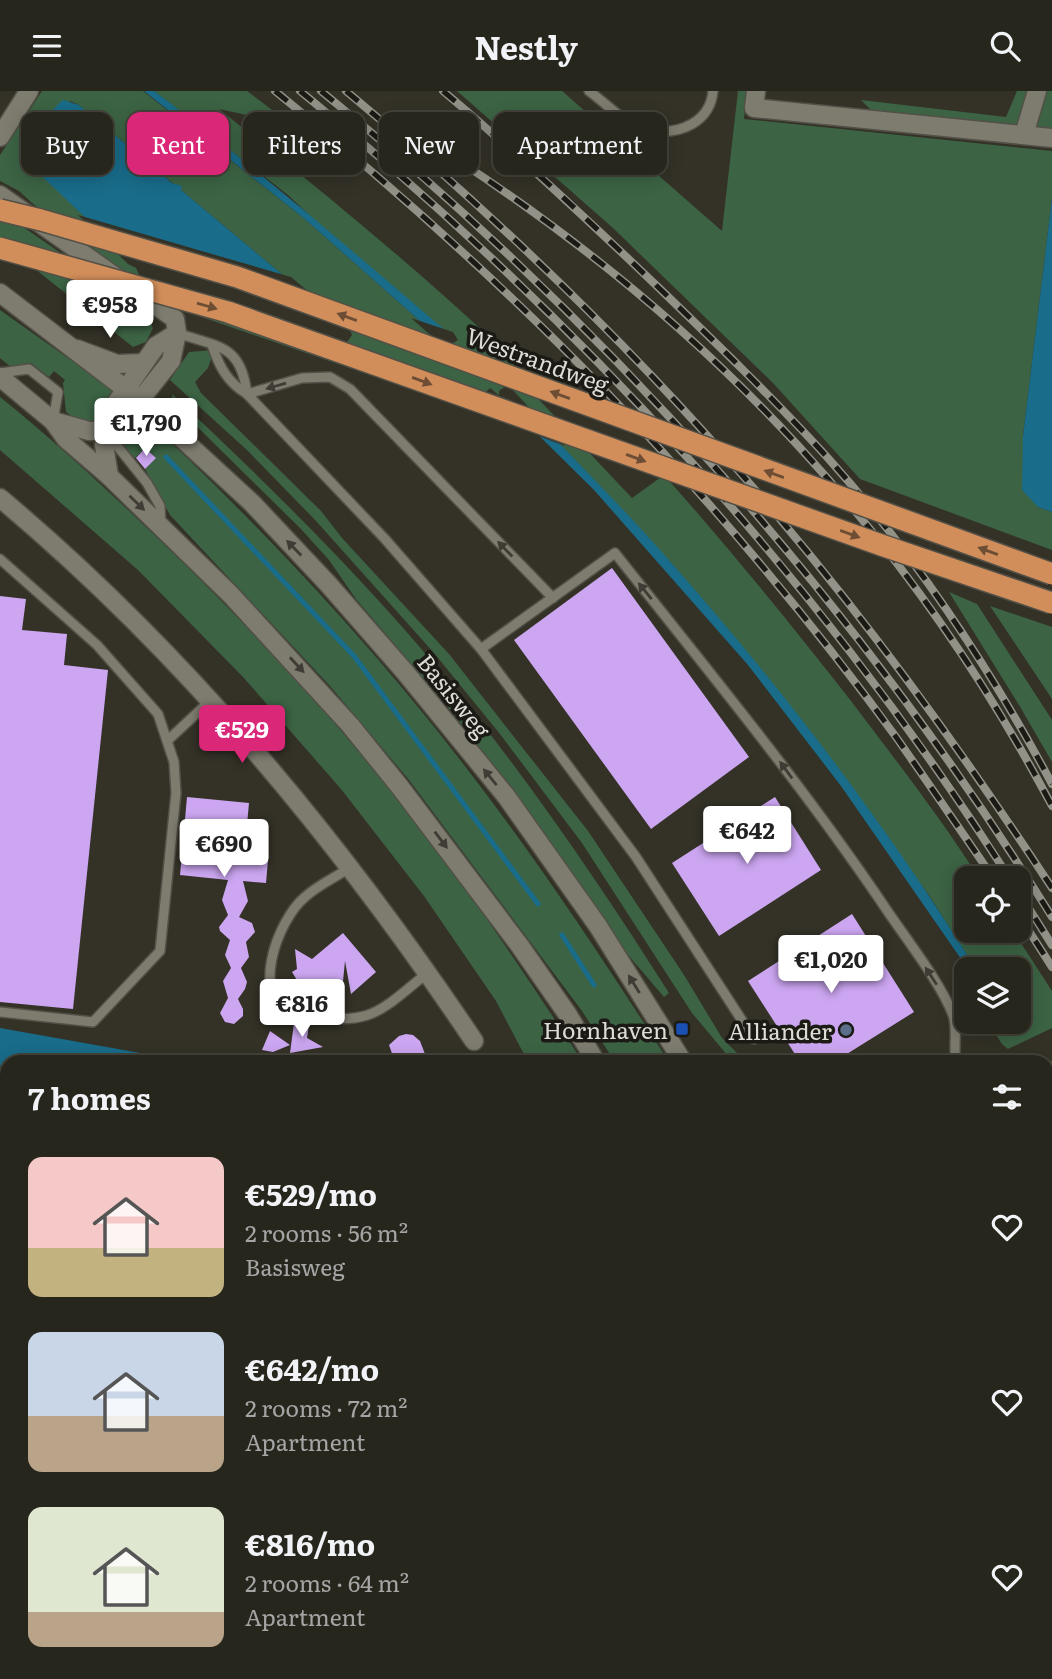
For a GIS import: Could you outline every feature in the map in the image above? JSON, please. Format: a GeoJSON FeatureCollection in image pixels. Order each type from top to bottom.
{"type":"FeatureCollection","features":[{"type":"Feature","properties":{"kind":"highway","name":"Westrandweg"},"geometry":{"type":"LineString","coordinates":[[0,210],[237,277],[1052,574]]}},
{"type":"Feature","properties":{"kind":"highway"},"geometry":{"type":"LineString","coordinates":[[0,248],[228,312],[871,542],[1052,603]]}},
{"type":"Feature","properties":{"kind":"main road"},"geometry":{"type":"LineString","coordinates":[[0,137],[30,91]]}},
{"type":"Feature","properties":{"kind":"main road"},"geometry":{"type":"LineString","coordinates":[[1024,135],[1037,91]]}},
{"type":"Feature","properties":{"kind":"main road"},"geometry":{"type":"LineString","coordinates":[[755,100],[1052,138]]}},
{"type":"Feature","properties":{"kind":"main road"},"geometry":{"type":"LineString","coordinates":[[0,195],[174,319],[177,333],[171,361],[133,395]]}},
{"type":"Feature","properties":{"kind":"main road","name":"Basisweg"},"geometry":{"type":"LineString","coordinates":[[0,293],[133,395],[251,503],[329,585],[405,672],[506,796],[598,926],[679,1055]]}},
{"type":"Feature","properties":{"kind":"main road"},"geometry":{"type":"LineString","coordinates":[[53,421],[89,431],[105,431],[120,425],[144,363],[156,346],[177,333]]}},
{"type":"Feature","properties":{"kind":"main road"},"geometry":{"type":"LineString","coordinates":[[71,347],[117,363],[144,363]]}},
{"type":"Feature","properties":{"kind":"main road"},"geometry":{"type":"LineString","coordinates":[[0,375],[53,421],[66,439],[109,476],[249,613],[359,735],[520,946],[593,1055]]}},
{"type":"Feature","properties":{"kind":"main road"},"geometry":{"type":"LineString","coordinates":[[105,431],[104,445],[109,476]]}},
{"type":"Feature","properties":{"kind":"main road"},"geometry":{"type":"LineString","coordinates":[[0,498],[94,580],[211,700],[275,772],[351,867],[428,972],[474,1041]]}},
{"type":"Feature","properties":{"kind":"lane"},"geometry":{"type":"LineString","coordinates":[[590,91],[639,130],[665,132],[684,129],[699,120],[712,102],[713,91]]}},
{"type":"Feature","properties":{"kind":"lane"},"geometry":{"type":"LineString","coordinates":[[177,333],[231,352],[244,374],[247,394]]}},
{"type":"Feature","properties":{"kind":"lane"},"geometry":{"type":"LineString","coordinates":[[212,345],[219,366],[233,386],[247,394],[385,539],[481,649],[636,857],[754,1039]]}},
{"type":"Feature","properties":{"kind":"lane"},"geometry":{"type":"LineString","coordinates":[[0,375],[29,369],[58,392],[53,421]]}},
{"type":"Feature","properties":{"kind":"lane"},"geometry":{"type":"LineString","coordinates":[[247,394],[302,378],[330,377],[350,389],[553,598]]}},
{"type":"Feature","properties":{"kind":"lane"},"geometry":{"type":"LineString","coordinates":[[105,431],[148,483],[160,506],[160,525]]}},
{"type":"Feature","properties":{"kind":"lane"},"geometry":{"type":"LineString","coordinates":[[481,649],[615,553],[764,740],[861,871],[947,1001],[954,1018],[956,1055]]}},
{"type":"Feature","properties":{"kind":"lane"},"geometry":{"type":"LineString","coordinates":[[0,559],[97,645],[158,714],[174,762],[176,793],[160,951],[93,1022],[0,1011]]}},
{"type":"Feature","properties":{"kind":"lane"},"geometry":{"type":"LineString","coordinates":[[167,741],[211,700]]}},
{"type":"Feature","properties":{"kind":"lane"},"geometry":{"type":"LineString","coordinates":[[351,867],[305,897],[286,926],[276,947],[270,970],[270,990],[277,1004],[289,1013],[297,1015],[354,1019],[380,1011],[428,972]]}},
{"type":"Feature","properties":{"kind":"green space"},"geometry":{"type":"Polygon","coordinates":[[[42,91],[143,91],[170,112],[127,112],[127,145],[113,133],[113,112],[87,112],[70,101],[64,112],[28,112],[42,91]]]}},
{"type":"Feature","properties":{"kind":"green space"},"geometry":{"type":"Polygon","coordinates":[[[154,91],[247,91],[275,112],[243,112],[243,114],[219,109],[223,112],[181,112],[154,91]]]}},
{"type":"Feature","properties":{"kind":"green space"},"geometry":{"type":"Polygon","coordinates":[[[457,91],[562,91],[586,112],[493,112],[493,123],[457,91]]]}},
{"type":"Feature","properties":{"kind":"green space"},"geometry":{"type":"Polygon","coordinates":[[[738,91],[747,91],[744,119],[1052,151],[1052,198],[1023,436],[1038,507],[1052,512],[1052,550],[860,479],[773,383],[613,228],[553,175],[658,175],[722,231],[738,91]]]}},
{"type":"Feature","properties":{"kind":"green space"},"geometry":{"type":"Polygon","coordinates":[[[1017,91],[1052,91],[1052,132],[872,111],[861,100],[1006,117],[1017,91]]]}},
{"type":"Feature","properties":{"kind":"green space"},"geometry":{"type":"Polygon","coordinates":[[[229,117],[243,128],[243,160],[229,149],[229,117]]]}},
{"type":"Feature","properties":{"kind":"green space"},"geometry":{"type":"Polygon","coordinates":[[[21,123],[21,175],[41,175],[131,261],[338,321],[163,175],[229,175],[229,159],[243,170],[243,175],[249,175],[306,220],[447,345],[288,195],[262,175],[301,175],[407,264],[516,362],[510,369],[632,498],[664,475],[736,558],[851,701],[917,788],[971,866],[954,866],[954,935],[840,771],[673,565],[508,390],[501,397],[490,388],[469,409],[167,305],[19,191],[0,181],[0,155],[21,123]]]}},
{"type":"Feature","properties":{"kind":"green space"},"geometry":{"type":"Polygon","coordinates":[[[0,211],[146,312],[153,328],[146,342],[133,347],[0,241],[0,211]]]}},
{"type":"Feature","properties":{"kind":"green space"},"geometry":{"type":"Polygon","coordinates":[[[0,310],[116,392],[102,406],[97,425],[77,420],[66,412],[65,380],[54,371],[49,377],[31,363],[11,367],[0,358],[0,310]]]}},
{"type":"Feature","properties":{"kind":"green space"},"geometry":{"type":"Polygon","coordinates":[[[214,350],[208,368],[195,382],[201,393],[321,511],[342,538],[449,654],[588,831],[684,975],[722,1038],[739,1055],[727,1055],[692,1013],[582,843],[500,734],[434,653],[317,522],[248,451],[170,380],[189,352],[214,350]]]}},
{"type":"Feature","properties":{"kind":"green space"},"geometry":{"type":"Polygon","coordinates":[[[172,394],[322,541],[428,657],[544,806],[669,993],[664,997],[623,949],[509,785],[452,712],[356,599],[329,560],[173,403],[172,394]]]}},
{"type":"Feature","properties":{"kind":"green space"},"geometry":{"type":"Polygon","coordinates":[[[0,397],[93,477],[227,607],[343,733],[415,821],[500,939],[578,1055],[524,1055],[496,1001],[424,896],[341,789],[243,677],[138,570],[0,450],[0,397]]]}},
{"type":"Feature","properties":{"kind":"green space"},"geometry":{"type":"Polygon","coordinates":[[[140,413],[284,555],[352,630],[418,707],[485,793],[549,881],[664,1055],[610,1055],[582,1011],[409,780],[330,686],[170,515],[145,469],[155,457],[145,448],[134,459],[117,436],[140,413]]]}},
{"type":"Feature","properties":{"kind":"green space"},"geometry":{"type":"Polygon","coordinates":[[[949,592],[977,604],[1052,720],[1052,762],[1019,705],[949,592]]]}},
{"type":"Feature","properties":{"kind":"green space"},"geometry":{"type":"Polygon","coordinates":[[[990,606],[1052,627],[1052,699],[990,606]]]}},
{"type":"Feature","properties":{"kind":"green space"},"geometry":{"type":"Polygon","coordinates":[[[959,943],[1021,943],[1030,957],[968,957],[959,943]]]}},
{"type":"Feature","properties":{"kind":"green space"},"geometry":{"type":"Polygon","coordinates":[[[1031,959],[1052,991],[1052,1028],[1008,1049],[996,1034],[1031,1034],[1031,959]]]}},
{"type":"Feature","properties":{"kind":"water"},"geometry":{"type":"Polygon","coordinates":[[[144,91],[154,91],[181,112],[170,112],[144,91]]]}},
{"type":"Feature","properties":{"kind":"water"},"geometry":{"type":"Polygon","coordinates":[[[63,100],[79,105],[87,112],[52,112],[63,100]]]}},
{"type":"Feature","properties":{"kind":"water"},"geometry":{"type":"Polygon","coordinates":[[[113,134],[127,145],[127,175],[162,175],[172,183],[182,186],[181,190],[338,321],[131,261],[41,175],[113,175],[113,134]]]}},
{"type":"Feature","properties":{"kind":"water"},"geometry":{"type":"Polygon","coordinates":[[[229,149],[243,161],[243,170],[229,159],[229,149]]]}},
{"type":"Feature","properties":{"kind":"water"},"geometry":{"type":"Polygon","coordinates":[[[249,175],[261,175],[454,338],[447,345],[306,220],[249,175]]]}},
{"type":"Feature","properties":{"kind":"water"},"geometry":{"type":"Polygon","coordinates":[[[1052,198],[1052,512],[1038,507],[1022,490],[1023,436],[1052,198]]]}},
{"type":"Feature","properties":{"kind":"water"},"geometry":{"type":"Polygon","coordinates":[[[507,390],[655,544],[716,614],[871,812],[954,935],[954,943],[959,943],[968,957],[960,957],[841,786],[748,665],[594,490],[501,398],[507,390]]]}},
{"type":"Feature","properties":{"kind":"water"},"geometry":{"type":"Polygon","coordinates":[[[0,1028],[152,1055],[0,1055],[0,1028]]]}},
{"type":"Feature","properties":{"kind":"pier"},"geometry":{"type":"Polygon","coordinates":[[[78,215],[291,277],[341,319],[352,335],[341,351],[140,277],[136,268],[128,264],[78,215]]]}},
{"type":"Feature","properties":{"kind":"pier"},"geometry":{"type":"Polygon","coordinates":[[[411,318],[453,332],[458,340],[445,348],[411,318]]]}},
{"type":"Feature","properties":{"kind":"pier"},"geometry":{"type":"Polygon","coordinates":[[[506,386],[510,387],[565,446],[533,434],[499,400],[499,391],[506,386]]]}},
{"type":"Feature","properties":{"kind":"building"},"geometry":{"type":"Polygon","coordinates":[[[145,448],[156,458],[145,469],[136,458],[145,448]]]}},
{"type":"Feature","properties":{"kind":"building"},"geometry":{"type":"Polygon","coordinates":[[[612,568],[749,757],[651,829],[514,640],[612,568]]]}},
{"type":"Feature","properties":{"kind":"building"},"geometry":{"type":"Polygon","coordinates":[[[0,596],[26,599],[22,630],[67,634],[64,665],[108,670],[73,1009],[0,1002],[0,596]]]}},
{"type":"Feature","properties":{"kind":"building"},"geometry":{"type":"Polygon","coordinates":[[[187,797],[249,803],[244,857],[268,860],[266,883],[243,881],[248,901],[239,917],[252,923],[255,932],[246,942],[249,957],[241,968],[247,982],[238,999],[243,1016],[234,1024],[225,1022],[220,1013],[228,998],[223,981],[231,968],[225,955],[230,940],[219,927],[228,915],[222,900],[228,880],[180,875],[187,797]]]}},
{"type":"Feature","properties":{"kind":"building"},"geometry":{"type":"Polygon","coordinates":[[[775,797],[821,870],[719,936],[672,863],[775,797]]]}},
{"type":"Feature","properties":{"kind":"building"},"geometry":{"type":"Polygon","coordinates":[[[852,914],[914,1012],[845,1055],[796,1055],[748,981],[852,914]]]}},
{"type":"Feature","properties":{"kind":"building"},"geometry":{"type":"Polygon","coordinates":[[[343,933],[376,972],[351,994],[345,961],[341,1001],[333,1004],[317,995],[316,1004],[298,1003],[300,985],[292,972],[297,969],[295,949],[312,959],[343,933]]]}},
{"type":"Feature","properties":{"kind":"building"},"geometry":{"type":"Polygon","coordinates":[[[294,1023],[309,1025],[307,1038],[323,1047],[290,1053],[294,1023]]]}},
{"type":"Feature","properties":{"kind":"building"},"geometry":{"type":"Polygon","coordinates":[[[270,1031],[290,1045],[273,1052],[262,1050],[270,1031]]]}},
{"type":"Feature","properties":{"kind":"building"},"geometry":{"type":"Polygon","coordinates":[[[413,1035],[420,1041],[425,1055],[393,1055],[389,1045],[399,1036],[413,1035]]]}},
{"type":"Feature","properties":{"kind":"waterway"},"geometry":{"type":"LineString","coordinates":[[166,457],[354,656],[538,904]]}},
{"type":"Feature","properties":{"kind":"waterway"},"geometry":{"type":"LineString","coordinates":[[562,935],[594,985]]}},
{"type":"Feature","properties":{"kind":"railway"},"geometry":{"type":"LineString","coordinates":[[275,91],[388,185],[496,283],[601,386],[651,440],[751,553],[825,644],[896,737],[985,866]]}},
{"type":"Feature","properties":{"kind":"railway"},"geometry":{"type":"LineString","coordinates":[[300,91],[402,177],[500,266],[595,359],[686,457],[774,557],[857,661],[936,768],[1001,866]]}},
{"type":"Feature","properties":{"kind":"railway"},"geometry":{"type":"LineString","coordinates":[[321,91],[427,180],[528,274],[627,372],[721,474],[810,579],[896,689],[976,801],[1052,917]]}},
{"type":"Feature","properties":{"kind":"railway"},"geometry":{"type":"LineString","coordinates":[[346,91],[481,208],[546,270],[610,332],[732,463],[790,531],[900,670],[978,778],[1052,888]]}},
{"type":"Feature","properties":{"kind":"railway"},"geometry":{"type":"LineString","coordinates":[[443,91],[526,163],[632,263],[744,371],[827,457],[921,573],[977,655],[1052,784]]}},
{"type":"Feature","properties":{"kind":"railway"},"geometry":{"type":"LineString","coordinates":[[479,175],[554,227],[641,296],[722,369],[799,446],[870,529],[935,616],[996,708],[1052,806]]}},
{"type":"Feature","properties":{"kind":"railway"},"geometry":{"type":"LineString","coordinates":[[1031,912],[1052,945]]}},
{"type":"Feature","properties":{"kind":"railway"},"geometry":{"type":"LineString","coordinates":[[1031,934],[1052,967]]}},
{"type":"Feature","properties":{"kind":"place","name":"Hornhaven"},"geometry":{"type":"Point","coordinates":[682,1029]}},
{"type":"Feature","properties":{"kind":"place","name":"Alliander"},"geometry":{"type":"Point","coordinates":[846,1030]}}]}
